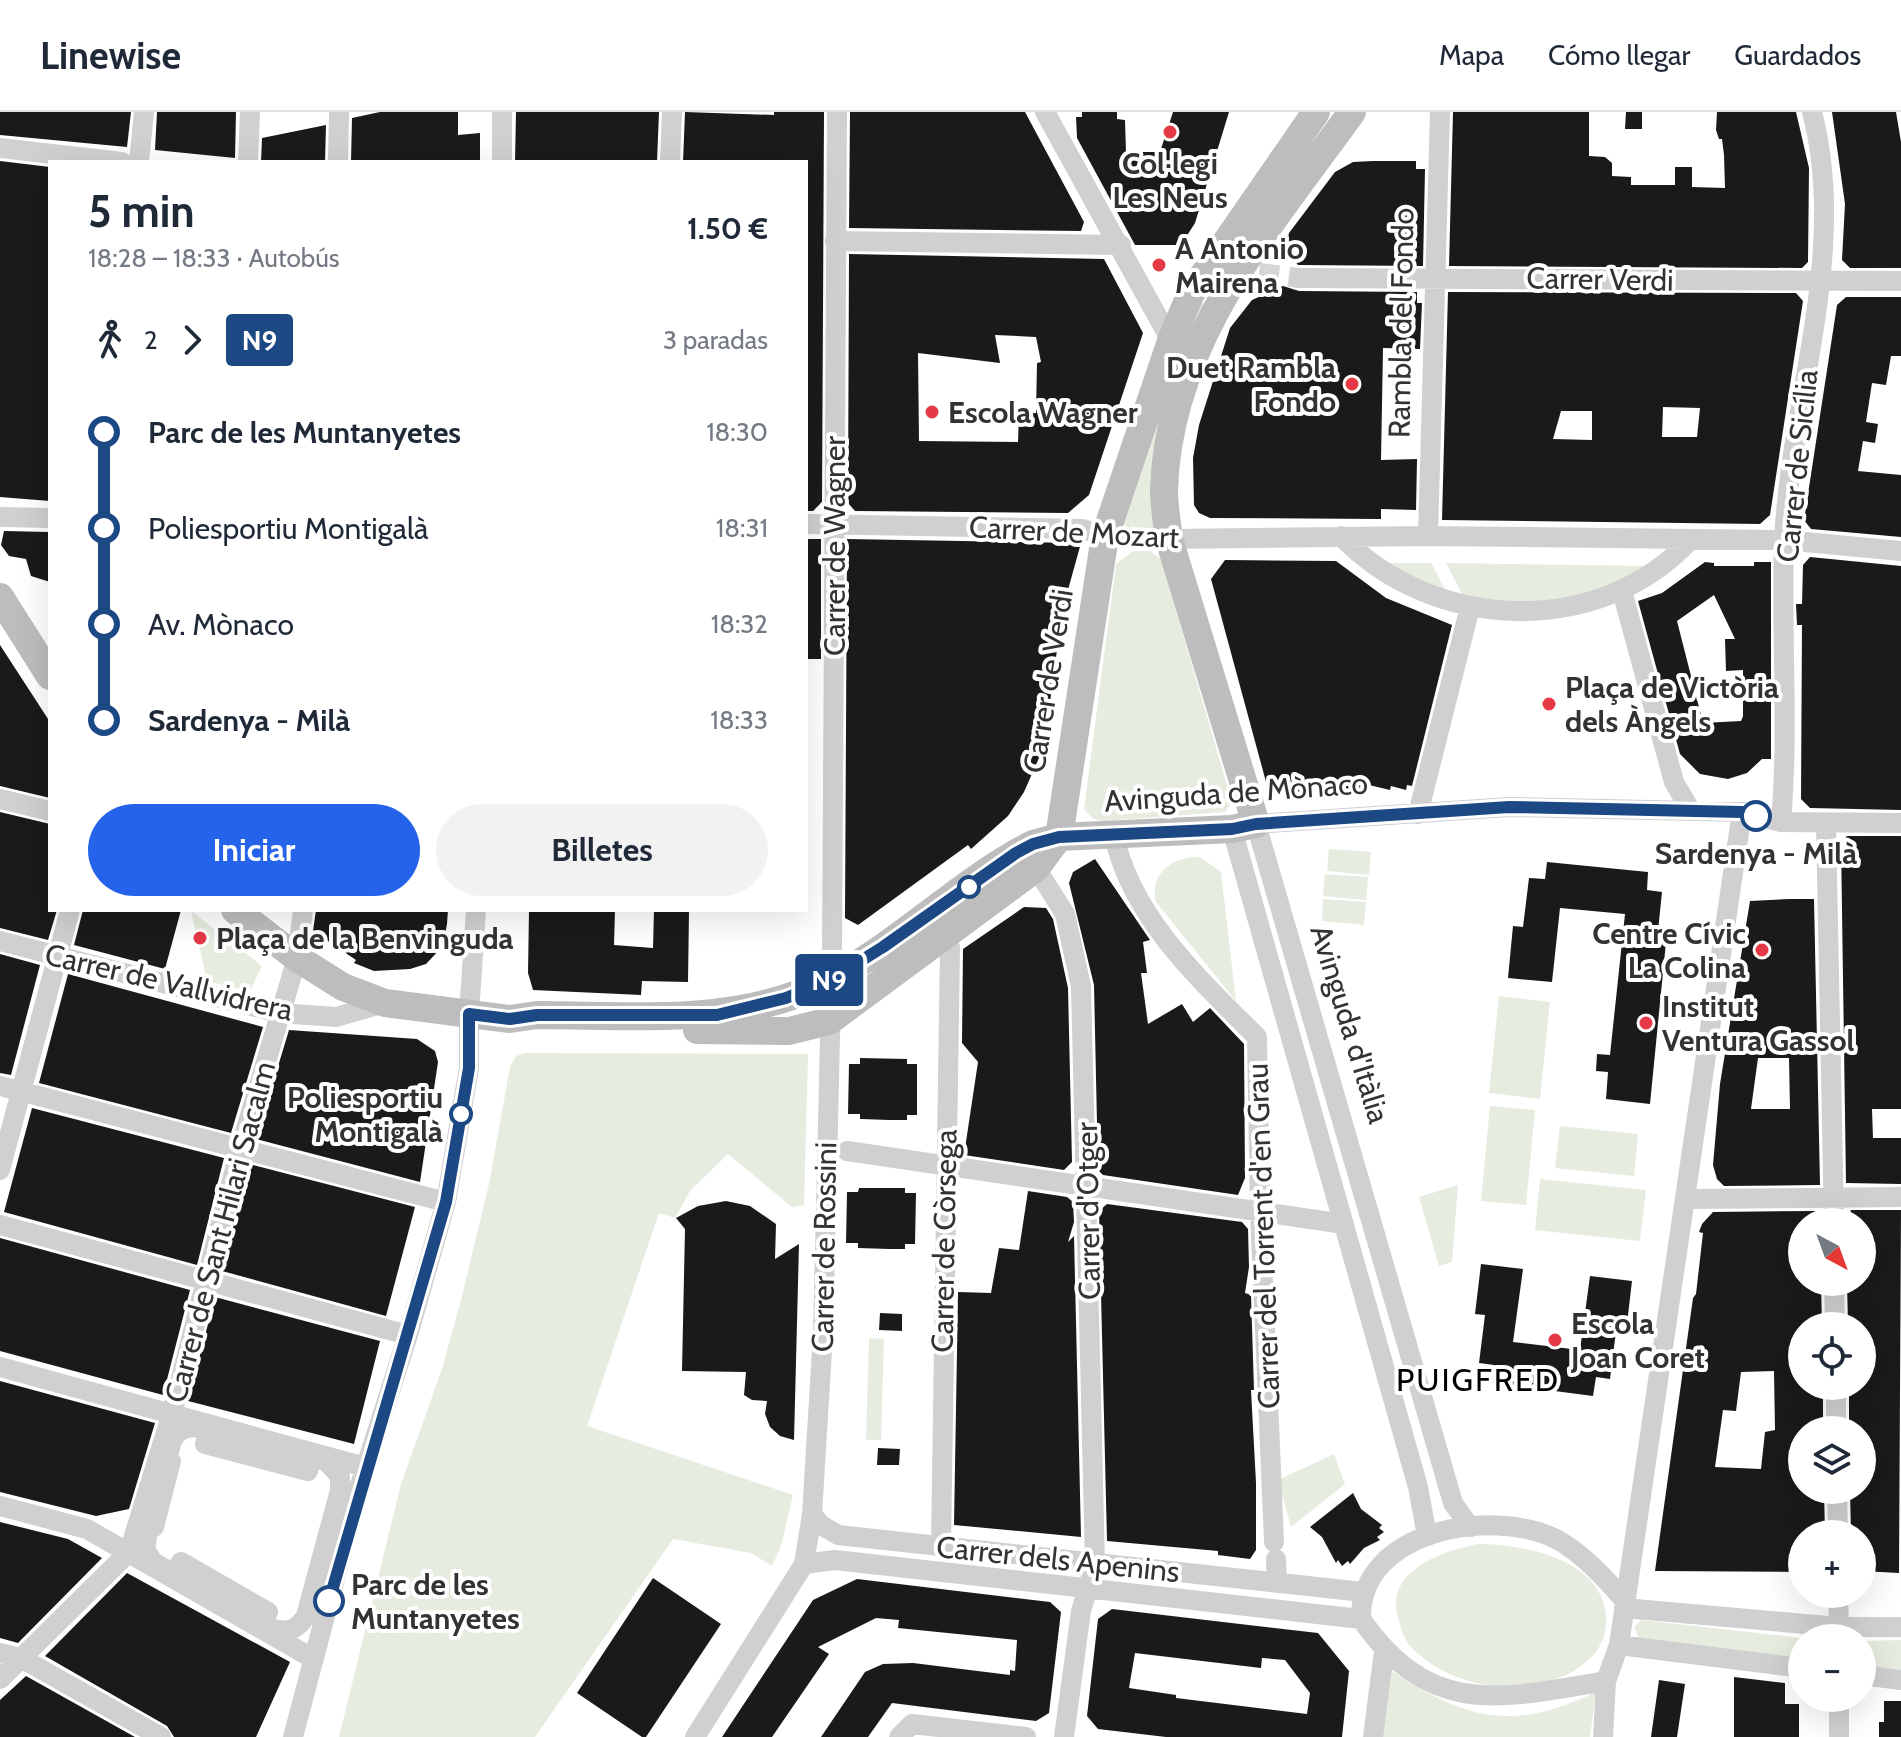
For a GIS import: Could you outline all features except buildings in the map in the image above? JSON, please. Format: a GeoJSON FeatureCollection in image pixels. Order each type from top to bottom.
{"type":"FeatureCollection","features":[{"type":"Feature","properties":{"kind":"street"},"geometry":{"type":"LineString","coordinates":[[139,160],[144,112]]}},
{"type":"Feature","properties":{"kind":"street"},"geometry":{"type":"LineString","coordinates":[[248,160],[250,112]]}},
{"type":"Feature","properties":{"kind":"street"},"geometry":{"type":"LineString","coordinates":[[338,160],[339,112]]}},
{"type":"Feature","properties":{"kind":"street"},"geometry":{"type":"LineString","coordinates":[[502,112],[502,160]]}},
{"type":"Feature","properties":{"kind":"street"},"geometry":{"type":"LineString","coordinates":[[670,160],[672,112]]}},
{"type":"Feature","properties":{"kind":"street","name":"Carrer de Wagner"},"geometry":{"type":"LineString","coordinates":[[830,980],[837,112]]}},
{"type":"Feature","properties":{"kind":"street"},"geometry":{"type":"LineString","coordinates":[[1045,112],[1121,245],[1171,341]]}},
{"type":"Feature","properties":{"kind":"street"},"geometry":{"type":"LineString","coordinates":[[1169,539],[1164,490],[1185,382],[1207,323],[1316,112]]}},
{"type":"Feature","properties":{"kind":"street"},"geometry":{"type":"LineString","coordinates":[[1105,536],[1171,341],[1191,293],[1238,267],[1352,112]]}},
{"type":"Feature","properties":{"kind":"street","name":"Rambla del Fondo"},"geometry":{"type":"LineString","coordinates":[[1428,536],[1440,112]]}},
{"type":"Feature","properties":{"kind":"street","name":"Carrer de Sicília"},"geometry":{"type":"LineString","coordinates":[[1781,822],[1786,755],[1784,540],[1819,281],[1824,190],[1812,112]]}},
{"type":"Feature","properties":{"kind":"street"},"geometry":{"type":"LineString","coordinates":[[0,148],[105,160]]}},
{"type":"Feature","properties":{"kind":"street"},"geometry":{"type":"LineString","coordinates":[[835,241],[1121,245]]}},
{"type":"Feature","properties":{"kind":"street","name":"Carrer Verdi"},"geometry":{"type":"LineString","coordinates":[[1299,278],[1901,281]]}},
{"type":"Feature","properties":{"kind":"street"},"geometry":{"type":"LineString","coordinates":[[2,517],[48,518]]}},
{"type":"Feature","properties":{"kind":"street","name":"Carrer de Mozart"},"geometry":{"type":"LineString","coordinates":[[808,524],[1083,529],[1105,536],[1169,539],[1428,536],[1784,540],[1901,551]]}},
{"type":"Feature","properties":{"kind":"street","name":"Carrer de Verdi"},"geometry":{"type":"LineString","coordinates":[[1059,837],[1105,536]]}},
{"type":"Feature","properties":{"kind":"street"},"geometry":{"type":"LineString","coordinates":[[1341,536],[1378,570],[1400,582],[1470,607],[1535,611],[1567,608],[1622,591],[1650,576],[1691,539]]}},
{"type":"Feature","properties":{"kind":"street","name":"Avinguda d'Itàlia"},"geometry":{"type":"LineString","coordinates":[[1169,539],[1344,1224],[1418,1487],[1427,1536]]}},
{"type":"Feature","properties":{"kind":"street"},"geometry":{"type":"LineString","coordinates":[[1622,591],[1674,782],[1691,811]]}},
{"type":"Feature","properties":{"kind":"street"},"geometry":{"type":"LineString","coordinates":[[0,597],[48,673]]}},
{"type":"Feature","properties":{"kind":"street"},"geometry":{"type":"LineString","coordinates":[[1418,814],[1470,607]]}},
{"type":"Feature","properties":{"kind":"street"},"geometry":{"type":"LineString","coordinates":[[0,799],[48,811]]}},
{"type":"Feature","properties":{"kind":"street","name":"Avinguda de Mònaco"},"geometry":{"type":"LineString","coordinates":[[515,1019],[537,1015],[717,1015],[786,998],[830,980],[1016,853],[1059,837],[1509,807],[1742,812],[1781,822],[1901,823]]}},
{"type":"Feature","properties":{"kind":"street"},"geometry":{"type":"LineString","coordinates":[[1603,1737],[1606,1681],[1619,1645],[1742,812]]}},
{"type":"Feature","properties":{"kind":"street"},"geometry":{"type":"LineString","coordinates":[[1826,824],[1833,1208]]}},
{"type":"Feature","properties":{"kind":"street","name":"Avinguda d'Itàlia"},"geometry":{"type":"LineString","coordinates":[[1244,827],[1453,1503],[1470,1527]]}},
{"type":"Feature","properties":{"kind":"street","name":"Carrer del Torrent d'en Grau"},"geometry":{"type":"LineString","coordinates":[[1114,835],[1120,860],[1164,936],[1201,980],[1257,1037],[1260,1211],[1277,1583]]}},
{"type":"Feature","properties":{"kind":"street","name":"Avinguda de Mònaco"},"geometry":{"type":"LineString","coordinates":[[829,1021],[1036,868],[1059,837]]}},
{"type":"Feature","properties":{"kind":"street","name":"Carrer d'Otger"},"geometry":{"type":"LineString","coordinates":[[1036,868],[1065,914],[1081,986],[1095,1564]]}},
{"type":"Feature","properties":{"kind":"street","name":"Avinguda de Mònaco"},"geometry":{"type":"LineString","coordinates":[[943,937],[942,927],[947,918],[978,894],[985,876]]}},
{"type":"Feature","properties":{"kind":"street"},"geometry":{"type":"LineString","coordinates":[[0,1170],[69,912]]}},
{"type":"Feature","properties":{"kind":"street"},"geometry":{"type":"LineString","coordinates":[[238,912],[297,958],[343,987],[385,1003],[515,1019],[534,1025],[789,1031],[829,1021]]}},
{"type":"Feature","properties":{"kind":"street","name":"Carrer de Sant Hilari Sacalm"},"geometry":{"type":"LineString","coordinates":[[129,1552],[172,1413],[240,1149],[297,958],[303,912]]}},
{"type":"Feature","properties":{"kind":"street"},"geometry":{"type":"LineString","coordinates":[[293,1737],[365,1467],[408,1335],[446,1202],[469,1068],[476,912]]}},
{"type":"Feature","properties":{"kind":"street","name":"Carrer de Còrsega"},"geometry":{"type":"LineString","coordinates":[[941,1546],[950,947],[943,937]]}},
{"type":"Feature","properties":{"kind":"street","name":"Carrer de Vallvidrera"},"geometry":{"type":"LineString","coordinates":[[0,941],[279,1013],[336,1017],[385,1003]]}},
{"type":"Feature","properties":{"kind":"street","name":"Carrer de Rossini"},"geometry":{"type":"LineString","coordinates":[[812,1514],[823,1334],[830,980]]}},
{"type":"Feature","properties":{"kind":"street"},"geometry":{"type":"LineString","coordinates":[[0,1086],[446,1202]]}},
{"type":"Feature","properties":{"kind":"street"},"geometry":{"type":"LineString","coordinates":[[847,1151],[1344,1224]]}},
{"type":"Feature","properties":{"kind":"street"},"geometry":{"type":"LineString","coordinates":[[1687,1199],[1901,1197]]}},
{"type":"Feature","properties":{"kind":"street"},"geometry":{"type":"LineString","coordinates":[[0,1225],[408,1335]]}},
{"type":"Feature","properties":{"kind":"street"},"geometry":{"type":"LineString","coordinates":[[0,1367],[365,1467]]}},
{"type":"Feature","properties":{"kind":"street"},"geometry":{"type":"LineString","coordinates":[[181,1429],[209,1431],[205,1444],[308,1471],[311,1458],[326,1461],[340,1476],[340,1490],[306,1616],[294,1630],[280,1632],[261,1624],[268,1612],[181,1562],[174,1574],[148,1555],[145,1538],[149,1525],[154,1527],[171,1461],[167,1460],[172,1439],[181,1429]]}},
{"type":"Feature","properties":{"kind":"street"},"geometry":{"type":"LineString","coordinates":[[0,1506],[87,1529],[312,1658]]}},
{"type":"Feature","properties":{"kind":"street"},"geometry":{"type":"LineString","coordinates":[[695,1737],[804,1564],[812,1514]]}},
{"type":"Feature","properties":{"kind":"street","name":"Carrer dels Apenins"},"geometry":{"type":"LineString","coordinates":[[812,1514],[821,1525],[838,1535],[1363,1592]]}},
{"type":"Feature","properties":{"kind":"street"},"geometry":{"type":"LineString","coordinates":[[1606,1681],[1546,1692],[1496,1695],[1451,1691],[1411,1674],[1384,1651],[1361,1619],[1363,1592],[1392,1553],[1427,1536],[1470,1527],[1522,1529],[1554,1538],[1596,1570],[1624,1604],[1811,1624]]}},
{"type":"Feature","properties":{"kind":"street"},"geometry":{"type":"LineString","coordinates":[[0,1679],[129,1552]]}},
{"type":"Feature","properties":{"kind":"street","name":"Carrer dels Apenins"},"geometry":{"type":"LineString","coordinates":[[804,1564],[835,1560],[1361,1619]]}},
{"type":"Feature","properties":{"kind":"street"},"geometry":{"type":"LineString","coordinates":[[1064,1737],[1085,1589],[1095,1564]]}},
{"type":"Feature","properties":{"kind":"street"},"geometry":{"type":"LineString","coordinates":[[1876,1627],[1901,1627]]}},
{"type":"Feature","properties":{"kind":"street"},"geometry":{"type":"LineString","coordinates":[[1619,1645],[1788,1666]]}},
{"type":"Feature","properties":{"kind":"street"},"geometry":{"type":"LineString","coordinates":[[1373,1737],[1384,1651]]}},
{"type":"Feature","properties":{"kind":"street"},"geometry":{"type":"LineString","coordinates":[[0,1653],[21,1658],[161,1737]]}},
{"type":"Feature","properties":{"kind":"street"},"geometry":{"type":"LineString","coordinates":[[1876,1677],[1901,1680]]}},
{"type":"Feature","properties":{"kind":"street"},"geometry":{"type":"LineString","coordinates":[[1839,1712],[1839,1737]]}},
{"type":"Feature","properties":{"kind":"street"},"geometry":{"type":"LineString","coordinates":[[899,1737],[912,1724],[1026,1737]]}},
{"type":"Feature","properties":{"kind":"shaded area"},"geometry":{"type":"Polygon","coordinates":[[[1198,301],[1206,304],[1157,531],[1130,532],[1123,523],[1198,301]]]}},
{"type":"Feature","properties":{"kind":"shaded area"},"geometry":{"type":"Polygon","coordinates":[[[1133,551],[1150,551],[1161,559],[1232,802],[1225,812],[1102,821],[1092,818],[1084,809],[1116,564],[1133,551]]]}},
{"type":"Feature","properties":{"kind":"shaded area"},"geometry":{"type":"Polygon","coordinates":[[[1380,563],[1431,563],[1447,593],[1380,563]]]}},
{"type":"Feature","properties":{"kind":"shaded area"},"geometry":{"type":"Polygon","coordinates":[[[1446,563],[1654,566],[1643,574],[1559,602],[1465,600],[1446,563]]]}},
{"type":"Feature","properties":{"kind":"shaded area"},"geometry":{"type":"Polygon","coordinates":[[[1329,849],[1371,852],[1369,875],[1327,871],[1329,849]]]}},
{"type":"Feature","properties":{"kind":"shaded area"},"geometry":{"type":"Polygon","coordinates":[[[1200,857],[1221,872],[1236,1001],[1156,902],[1156,882],[1160,874],[1181,859],[1200,857]]]}},
{"type":"Feature","properties":{"kind":"shaded area"},"geometry":{"type":"Polygon","coordinates":[[[1325,874],[1368,877],[1366,900],[1323,896],[1325,874]]]}},
{"type":"Feature","properties":{"kind":"shaded area"},"geometry":{"type":"Polygon","coordinates":[[[1323,899],[1366,902],[1364,925],[1322,921],[1323,899]]]}},
{"type":"Feature","properties":{"kind":"shaded area"},"geometry":{"type":"Polygon","coordinates":[[[191,912],[262,966],[250,991],[207,981],[191,912]]]}},
{"type":"Feature","properties":{"kind":"shaded area"},"geometry":{"type":"Polygon","coordinates":[[[1499,996],[1550,1002],[1540,1099],[1489,1093],[1499,996]]]}},
{"type":"Feature","properties":{"kind":"shaded area","name":"Parc de les Muntanyetes"},"geometry":{"type":"Polygon","coordinates":[[[525,1053],[808,1054],[804,1205],[792,1207],[728,1154],[690,1191],[675,1218],[659,1213],[587,1426],[793,1495],[781,1546],[772,1566],[751,1553],[673,1539],[535,1737],[339,1737],[401,1484],[442,1369],[461,1300],[489,1184],[510,1067],[516,1056],[525,1053]]]}},
{"type":"Feature","properties":{"kind":"shaded area"},"geometry":{"type":"Polygon","coordinates":[[[1490,1106],[1535,1110],[1526,1205],[1481,1201],[1490,1106]]]}},
{"type":"Feature","properties":{"kind":"shaded area"},"geometry":{"type":"Polygon","coordinates":[[[1560,1126],[1638,1134],[1634,1176],[1555,1168],[1560,1126]]]}},
{"type":"Feature","properties":{"kind":"shaded area"},"geometry":{"type":"Polygon","coordinates":[[[1540,1179],[1646,1190],[1640,1241],[1535,1230],[1540,1179]]]}},
{"type":"Feature","properties":{"kind":"shaded area"},"geometry":{"type":"Polygon","coordinates":[[[1458,1185],[1452,1262],[1439,1266],[1419,1197],[1458,1185]]]}},
{"type":"Feature","properties":{"kind":"shaded area"},"geometry":{"type":"Polygon","coordinates":[[[869,1338],[884,1339],[881,1440],[866,1440],[869,1338]]]}},
{"type":"Feature","properties":{"kind":"shaded area"},"geometry":{"type":"Polygon","coordinates":[[[1334,1454],[1345,1484],[1291,1527],[1278,1480],[1334,1454]]]}},
{"type":"Feature","properties":{"kind":"shaded area"},"geometry":{"type":"Polygon","coordinates":[[[1479,1544],[1517,1547],[1557,1558],[1590,1580],[1601,1596],[1606,1623],[1601,1644],[1587,1661],[1562,1677],[1540,1684],[1494,1686],[1449,1673],[1412,1648],[1399,1621],[1396,1604],[1399,1589],[1419,1566],[1433,1558],[1479,1544]]]}},
{"type":"Feature","properties":{"kind":"shaded area"},"geometry":{"type":"Polygon","coordinates":[[[1641,1620],[1788,1636],[1788,1657],[1639,1639],[1634,1627],[1641,1620]]]}},
{"type":"Feature","properties":{"kind":"shaded area"},"geometry":{"type":"Polygon","coordinates":[[[1901,1640],[1901,1670],[1876,1667],[1876,1641],[1901,1640]]]}},
{"type":"Feature","properties":{"kind":"shaded area"},"geometry":{"type":"Polygon","coordinates":[[[1389,1669],[1441,1699],[1489,1715],[1538,1713],[1596,1692],[1590,1737],[1382,1737],[1389,1669]]]}},
{"type":"Feature","properties":{"kind":"tunnel"},"geometry":{"type":"LineString","coordinates":[[1259,273],[1299,278]]}},
{"type":"Feature","properties":{"kind":"bus line","name":"N9"},"geometry":{"type":"LineString","coordinates":[[329,1601],[359,1488],[446,1202],[469,1068],[469,1014],[510,1019],[537,1015],[717,1015],[786,998],[830,980],[883,947],[1016,853],[1033,844],[1059,837],[1232,829],[1256,824],[1509,807],[1742,812],[1756,816]]}},
{"type":"Feature","properties":{"kind":"place","name":"Col·legi Les Neus"},"geometry":{"type":"Point","coordinates":[1170,132]}},
{"type":"Feature","properties":{"kind":"place","name":"A Antonio Mairena"},"geometry":{"type":"Point","coordinates":[1159,265]}},
{"type":"Feature","properties":{"kind":"place","name":"Duet Rambla Fondo"},"geometry":{"type":"Point","coordinates":[1352,384]}},
{"type":"Feature","properties":{"kind":"place","name":"Escola Wagner"},"geometry":{"type":"Point","coordinates":[932,412]}},
{"type":"Feature","properties":{"kind":"place","name":"Plaça de Victòria dels Àngels"},"geometry":{"type":"Point","coordinates":[1549,704]}},
{"type":"Feature","properties":{"kind":"place","name":"Sardenya - Milà"},"geometry":{"type":"Point","coordinates":[1756,816]}},
{"type":"Feature","properties":{"kind":"place","name":"Plaça de la Benvinguda"},"geometry":{"type":"Point","coordinates":[200,938]}},
{"type":"Feature","properties":{"kind":"place","name":"Centre Cívic La Colina"},"geometry":{"type":"Point","coordinates":[1762,950]}},
{"type":"Feature","properties":{"kind":"place","name":"Institut Ventura Gassol"},"geometry":{"type":"Point","coordinates":[1646,1023]}},
{"type":"Feature","properties":{"kind":"place","name":"Poliesportiu Montigalà"},"geometry":{"type":"Point","coordinates":[461,1114]}},
{"type":"Feature","properties":{"kind":"place","name":"Escola Joan Coret"},"geometry":{"type":"Point","coordinates":[1555,1340]}},
{"type":"Feature","properties":{"kind":"place","name":"Parc de les Muntanyetes"},"geometry":{"type":"Point","coordinates":[329,1601]}},
{"type":"Feature","properties":{"kind":"district","name":"PUIGFRED"},"geometry":{"type":"Point","coordinates":[1478,1379]}}]}
